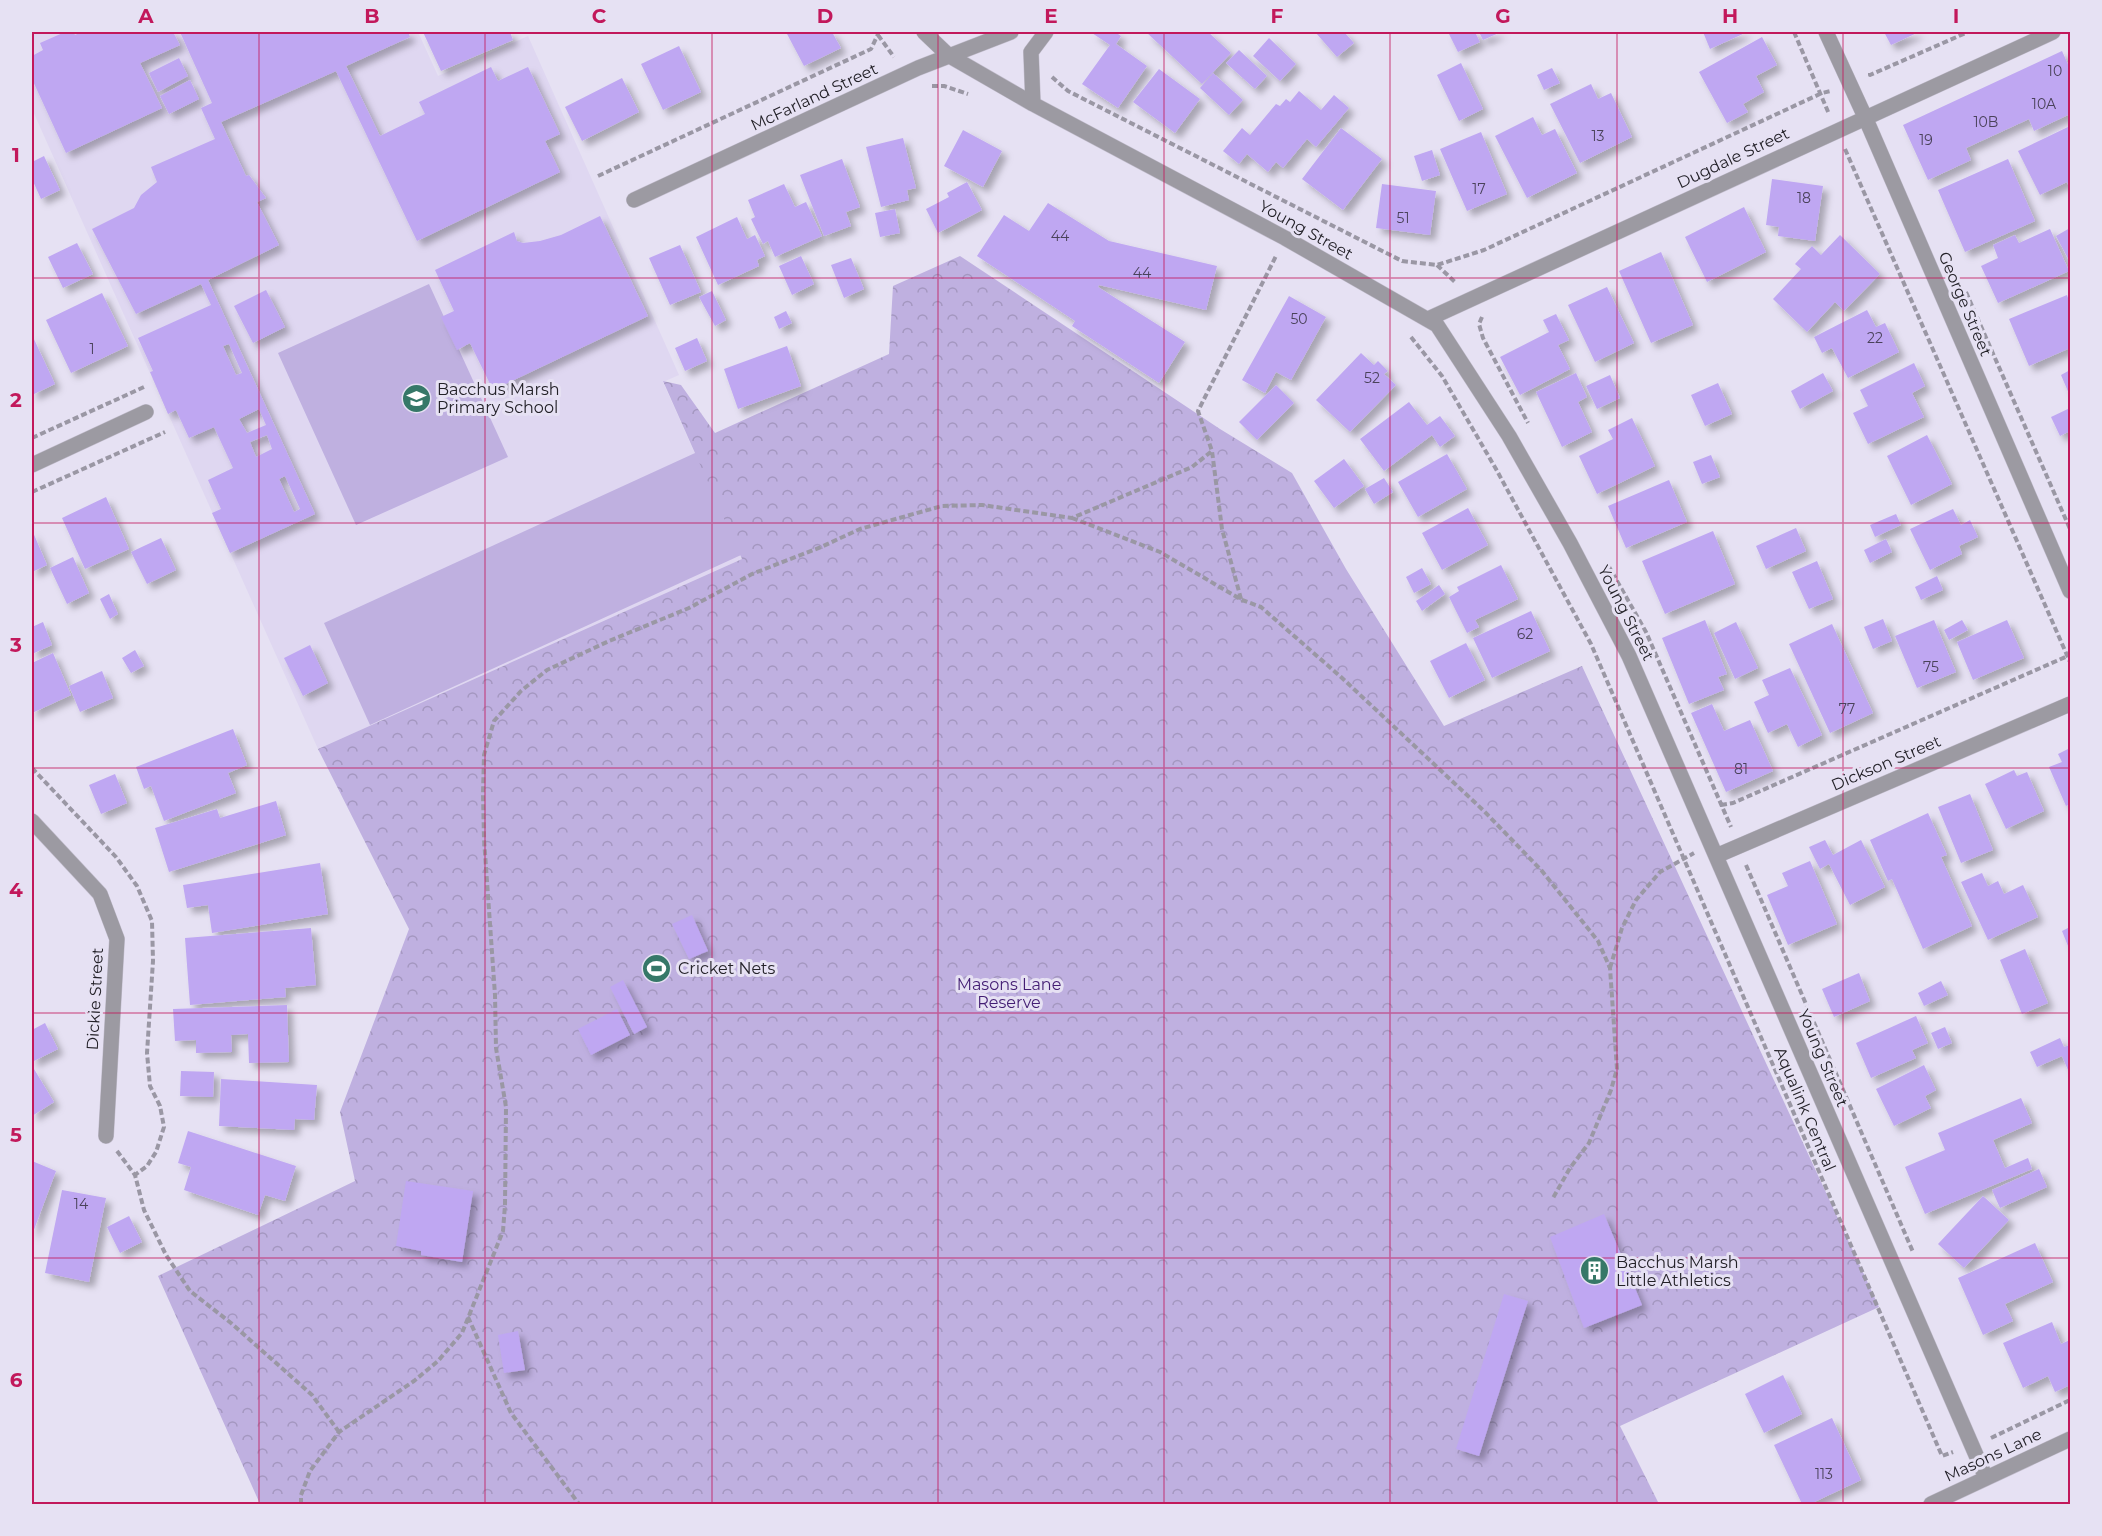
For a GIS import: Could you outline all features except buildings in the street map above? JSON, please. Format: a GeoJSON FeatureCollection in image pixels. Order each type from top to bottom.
{"type":"FeatureCollection","features":[{"type":"Feature","properties":{"kind":"street","name":"Young Street"},"geometry":{"type":"LineString","coordinates":[[924,32],[948,55],[1033,104],[1285,238],[1437,325],[1509,436],[1570,543],[1629,656],[1986,1478]]}},
{"type":"Feature","properties":{"kind":"street","name":"McFarland Street"},"geometry":{"type":"LineString","coordinates":[[634,200],[948,55],[1011,32]]}},
{"type":"Feature","properties":{"kind":"street"},"geometry":{"type":"LineString","coordinates":[[1033,104],[1031,52],[1046,32]]}},
{"type":"Feature","properties":{"kind":"street","name":"George Street"},"geometry":{"type":"LineString","coordinates":[[1826,32],[2070,591]]}},
{"type":"Feature","properties":{"kind":"street","name":"Dugdale Street"},"geometry":{"type":"LineString","coordinates":[[1428,319],[2053,32]]}},
{"type":"Feature","properties":{"kind":"street"},"geometry":{"type":"LineString","coordinates":[[32,465],[146,412]]}},
{"type":"Feature","properties":{"kind":"street","name":"Dickson Street"},"geometry":{"type":"LineString","coordinates":[[1713,850],[2070,704]]}},
{"type":"Feature","properties":{"kind":"street","name":"Dickie Street"},"geometry":{"type":"LineString","coordinates":[[32,821],[100,894],[117,939],[106,1136]]}},
{"type":"Feature","properties":{"kind":"street","name":"Masons Lane"},"geometry":{"type":"LineString","coordinates":[[1931,1504],[2070,1439]]}},
{"type":"Feature","properties":{"kind":"path"},"geometry":{"type":"LineString","coordinates":[[598,176],[871,49],[879,32]]}},
{"type":"Feature","properties":{"kind":"path"},"geometry":{"type":"LineString","coordinates":[[1047,74],[1068,91],[1402,261],[1437,265],[1484,250],[1822,93],[1794,32]]}},
{"type":"Feature","properties":{"kind":"path"},"geometry":{"type":"LineString","coordinates":[[1866,64],[1870,75],[1968,32]]}},
{"type":"Feature","properties":{"kind":"path"},"geometry":{"type":"LineString","coordinates":[[921,86],[944,86],[968,93]]}},
{"type":"Feature","properties":{"kind":"path"},"geometry":{"type":"LineString","coordinates":[[1844,147],[2070,662]]}},
{"type":"Feature","properties":{"kind":"path"},"geometry":{"type":"LineString","coordinates":[[1242,600],[1222,529],[1212,451],[1198,411],[1285,238]]}},
{"type":"Feature","properties":{"kind":"path"},"geometry":{"type":"LineString","coordinates":[[1275,258],[1282,262]]}},
{"type":"Feature","properties":{"kind":"path"},"geometry":{"type":"LineString","coordinates":[[1962,282],[2070,529]]}},
{"type":"Feature","properties":{"kind":"path"},"geometry":{"type":"LineString","coordinates":[[1484,312],[1479,324],[1483,338],[1529,424]]}},
{"type":"Feature","properties":{"kind":"path","name":"Aqualink Central"},"geometry":{"type":"LineString","coordinates":[[1405,332],[1413,338],[1442,376],[1496,469],[1591,644],[1942,1456],[1993,1437],[2070,1400]]}},
{"type":"Feature","properties":{"kind":"path"},"geometry":{"type":"LineString","coordinates":[[32,438],[144,387]]}},
{"type":"Feature","properties":{"kind":"path"},"geometry":{"type":"LineString","coordinates":[[32,492],[165,432]]}},
{"type":"Feature","properties":{"kind":"path"},"geometry":{"type":"LineString","coordinates":[[1072,518],[1192,467],[1212,451]]}},
{"type":"Feature","properties":{"kind":"path"},"geometry":{"type":"LineString","coordinates":[[301,1504],[301,1495],[310,1471],[339,1432],[414,1381],[438,1361],[462,1333],[503,1232],[506,1107],[496,1048],[483,794],[484,755],[494,721],[521,691],[547,670],[689,608],[752,574],[821,548],[860,529],[942,506],[982,505],[1072,518],[1160,552],[1242,600],[1261,607],[1484,811],[1542,871],[1598,941],[1610,968],[1617,1069],[1590,1143],[1570,1168],[1553,1198]]}},
{"type":"Feature","properties":{"kind":"path"},"geometry":{"type":"LineString","coordinates":[[1605,559],[1646,632],[1721,805],[1733,803],[2069,656]]}},
{"type":"Feature","properties":{"kind":"path"},"geometry":{"type":"LineString","coordinates":[[1610,968],[1622,928],[1636,900],[1659,872],[1684,859],[1713,850]]}},
{"type":"Feature","properties":{"kind":"path"},"geometry":{"type":"LineString","coordinates":[[1744,859],[1918,1262]]}},
{"type":"Feature","properties":{"kind":"path"},"geometry":{"type":"LineString","coordinates":[[106,1136],[135,1175],[144,1210],[166,1255],[190,1291],[231,1323],[312,1395],[339,1432]]}},
{"type":"Feature","properties":{"kind":"path"},"geometry":{"type":"LineString","coordinates":[[468,1316],[511,1413],[579,1504]]}},
{"type":"Feature","properties":{"kind":"path"},"geometry":{"type":"LineString","coordinates":[[1989,1426],[1993,1437]]}},
{"type":"Feature","properties":{"kind":"shaded area","name":"Bacchus Marsh Primary School"},"geometry":{"type":"Polygon","coordinates":[[[32,32],[418,32],[438,76],[528,36],[679,375],[663,382],[742,559],[318,749],[32,109],[32,32]]]}},
{"type":"Feature","properties":{"kind":"green space","name":"Masons Lane Reserve"},"geometry":{"type":"Polygon","coordinates":[[[960,256],[1220,429],[1292,473],[1346,569],[1444,726],[1582,666],[1879,1307],[1620,1426],[1659,1504],[260,1504],[158,1276],[355,1181],[340,1112],[409,929],[318,749],[742,559],[663,381],[681,385],[715,433],[889,354],[893,286],[960,256]]]}},
{"type":"Feature","properties":{"kind":"green space"},"geometry":{"type":"Polygon","coordinates":[[[429,284],[508,457],[356,525],[278,353],[429,284]]]}},
{"type":"Feature","properties":{"kind":"green space"},"geometry":{"type":"Polygon","coordinates":[[[706,448],[752,550],[370,725],[324,623],[706,448]]]}},
{"type":"Feature","properties":{"kind":"place","name":"Bacchus Marsh Primary School"},"geometry":{"type":"Point","coordinates":[416,398]}},
{"type":"Feature","properties":{"kind":"place","name":"Cricket Nets"},"geometry":{"type":"Point","coordinates":[657,968]}},
{"type":"Feature","properties":{"kind":"place","name":"Bacchus Marsh Little Athletics"},"geometry":{"type":"Point","coordinates":[1595,1271]}}]}
